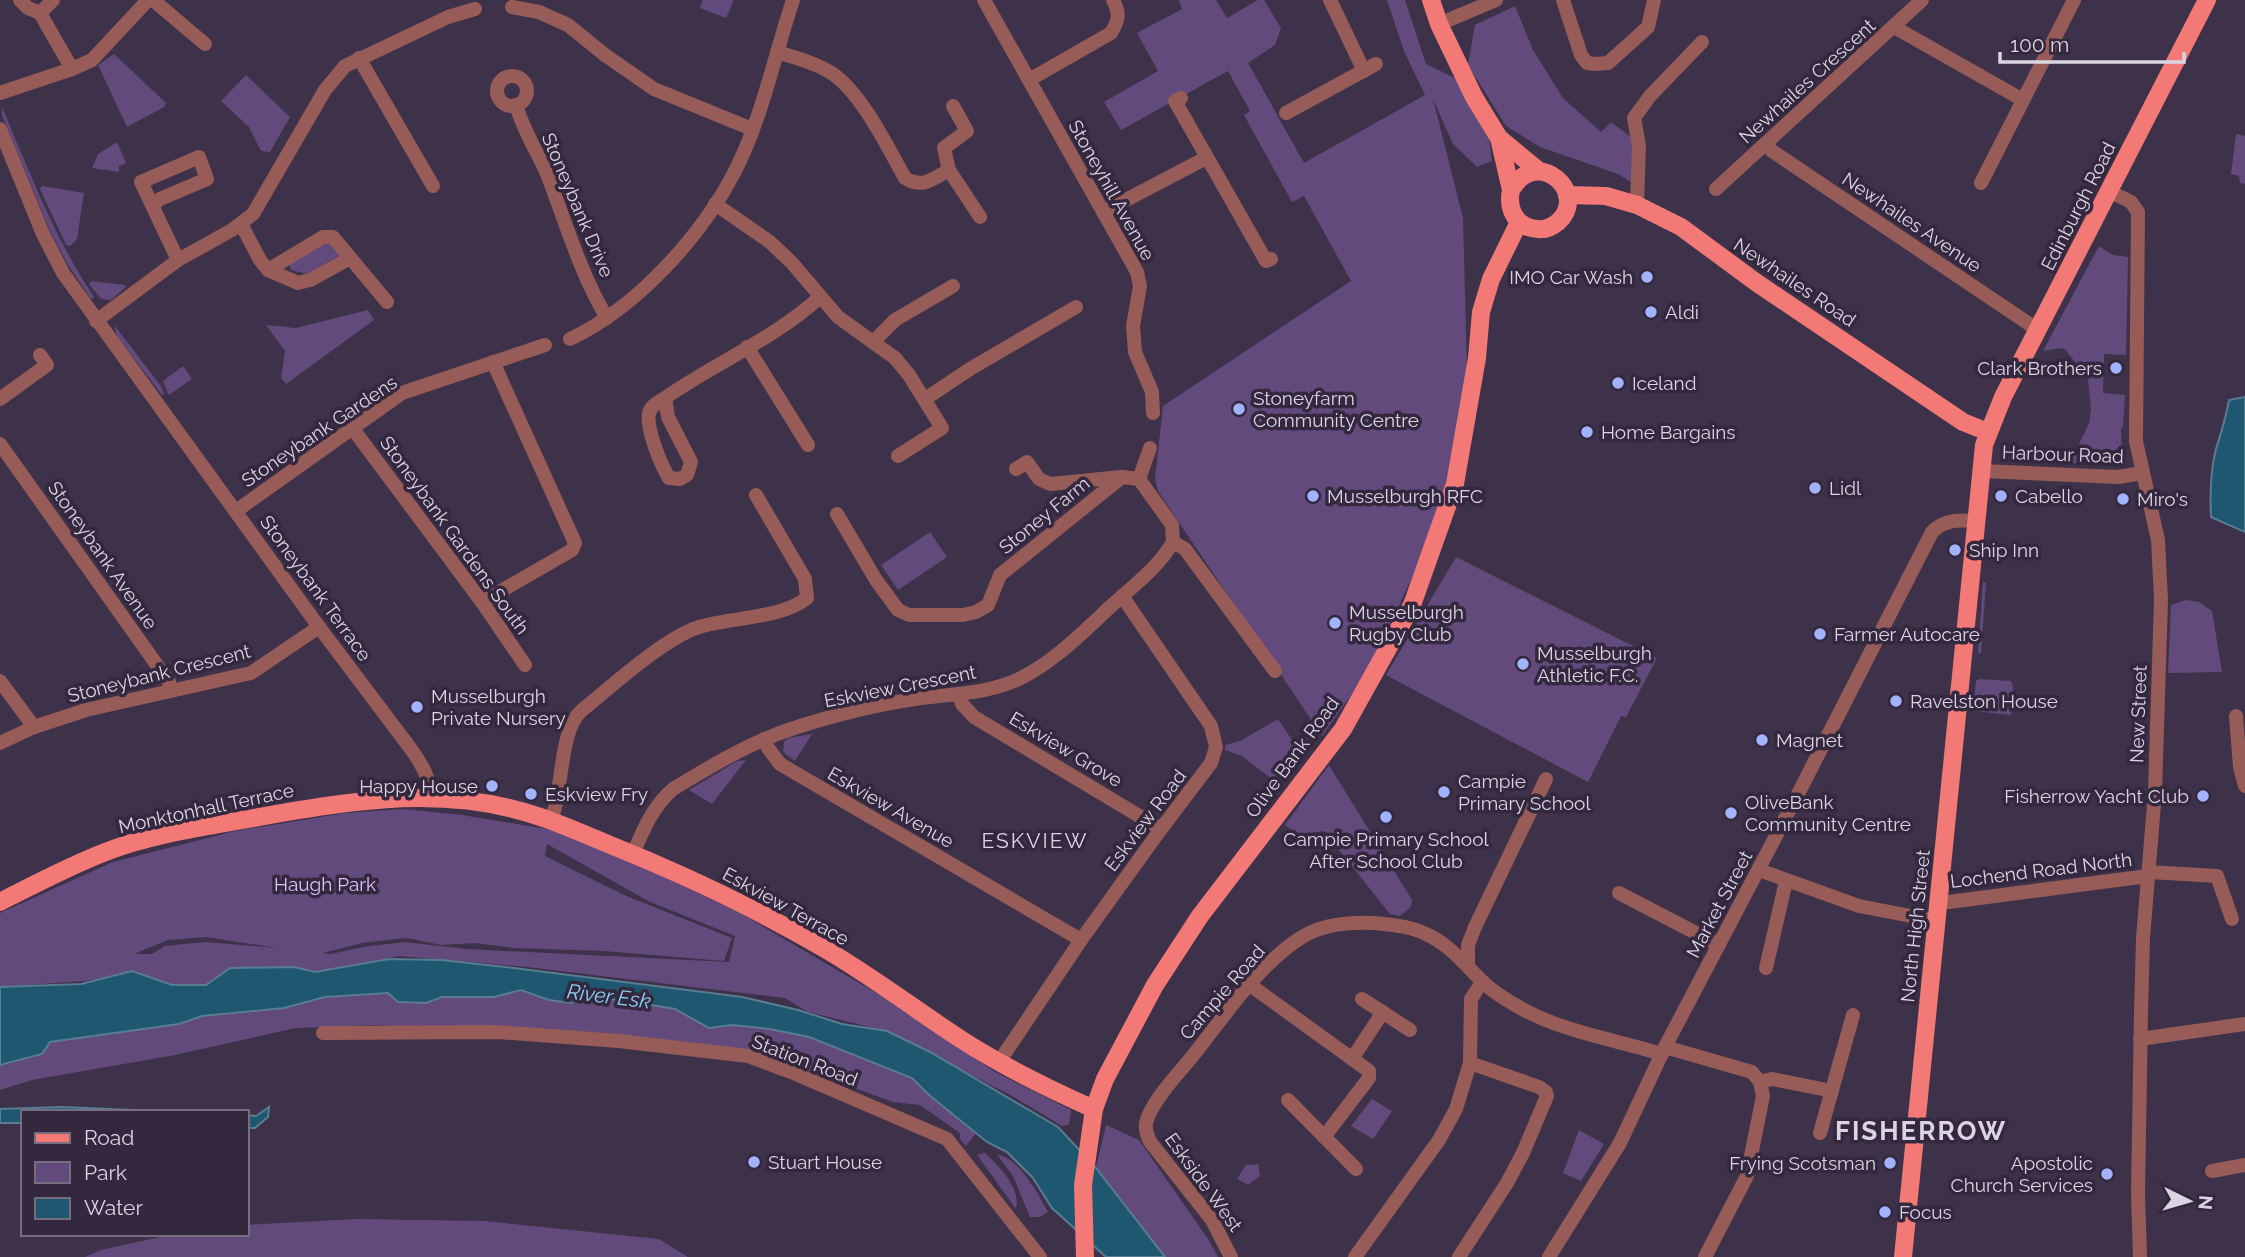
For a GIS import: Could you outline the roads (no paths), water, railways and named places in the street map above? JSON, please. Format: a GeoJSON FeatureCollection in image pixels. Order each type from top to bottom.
{"type":"FeatureCollection","features":[{"type":"Feature","properties":{"kind":"main road"},"geometry":{"type":"LineString","coordinates":[[1431,0],[1474,97],[1499,138],[1511,190],[1510,207],[1519,222],[1536,229],[1555,225],[1566,211],[1567,195],[1558,178],[1539,171],[1499,138]]}},
{"type":"Feature","properties":{"kind":"main road","name":"Edinburgh Road"},"geometry":{"type":"LineString","coordinates":[[1988,432],[2207,0]]}},
{"type":"Feature","properties":{"kind":"main road"},"geometry":{"type":"LineString","coordinates":[[1511,190],[1522,176],[1539,171]]}},
{"type":"Feature","properties":{"kind":"main road","name":"Newhailes Road"},"geometry":{"type":"LineString","coordinates":[[1567,195],[1606,196],[1637,205],[1681,228],[1757,283],[1964,422],[1988,432]]}},
{"type":"Feature","properties":{"kind":"main road","name":"Olive Bank Road"},"geometry":{"type":"LineString","coordinates":[[1085,1257],[1083,1210],[1087,1148],[1094,1109],[1116,1055],[1155,985],[1200,916],[1343,729],[1412,606],[1455,484],[1477,358],[1481,312],[1491,279],[1519,222]]}},
{"type":"Feature","properties":{"kind":"main road","name":"North High Street"},"geometry":{"type":"LineString","coordinates":[[1903,1257],[1976,521],[1988,432]]}},
{"type":"Feature","properties":{"kind":"main road","name":"Monktonhall Terrace"},"geometry":{"type":"LineString","coordinates":[[0,902],[110,850],[164,836],[348,801],[402,797],[432,799]]}},
{"type":"Feature","properties":{"kind":"main road","name":"Eskview Terrace"},"geometry":{"type":"LineString","coordinates":[[432,799],[490,804],[551,821],[722,894],[820,946],[999,1062],[1094,1109]]}},
{"type":"Feature","properties":{"kind":"street"},"geometry":{"type":"LineString","coordinates":[[20,0],[28,8],[40,13],[72,69]]}},
{"type":"Feature","properties":{"kind":"street"},"geometry":{"type":"LineString","coordinates":[[40,13],[53,0]]}},
{"type":"Feature","properties":{"kind":"street"},"geometry":{"type":"LineString","coordinates":[[0,93],[72,69],[99,55],[148,0]]}},
{"type":"Feature","properties":{"kind":"street"},"geometry":{"type":"LineString","coordinates":[[153,0],[205,44]]}},
{"type":"Feature","properties":{"kind":"street"},"geometry":{"type":"LineString","coordinates":[[570,339],[607,318],[633,298],[685,245],[715,204],[735,172],[752,129],[793,0]]}},
{"type":"Feature","properties":{"kind":"street","name":"Stoneyhill Avenue"},"geometry":{"type":"LineString","coordinates":[[984,0],[1137,272],[1140,286],[1133,326],[1135,352],[1152,392],[1153,413]]}},
{"type":"Feature","properties":{"kind":"street"},"geometry":{"type":"LineString","coordinates":[[1029,80],[1111,33],[1118,23],[1119,12],[1113,0]]}},
{"type":"Feature","properties":{"kind":"street"},"geometry":{"type":"LineString","coordinates":[[1286,113],[1370,68],[1329,0]]}},
{"type":"Feature","properties":{"kind":"street"},"geometry":{"type":"LineString","coordinates":[[1440,24],[1496,0]]}},
{"type":"Feature","properties":{"kind":"street"},"geometry":{"type":"LineString","coordinates":[[1563,0],[1581,55],[1587,62],[1594,64],[1608,63],[1648,27],[1654,0]]}},
{"type":"Feature","properties":{"kind":"street","name":"Newhailes Crescent"},"geometry":{"type":"LineString","coordinates":[[1716,190],[1922,0]]}},
{"type":"Feature","properties":{"kind":"street"},"geometry":{"type":"LineString","coordinates":[[1981,183],[2074,0]]}},
{"type":"Feature","properties":{"kind":"street"},"geometry":{"type":"LineString","coordinates":[[512,7],[540,6],[654,89],[752,129]]}},
{"type":"Feature","properties":{"kind":"street"},"geometry":{"type":"LineString","coordinates":[[96,321],[178,260],[241,224],[253,214],[325,90],[345,66],[448,17],[475,9]]}},
{"type":"Feature","properties":{"kind":"street"},"geometry":{"type":"LineString","coordinates":[[1895,27],[2024,100]]}},
{"type":"Feature","properties":{"kind":"street"},"geometry":{"type":"LineString","coordinates":[[1637,205],[1639,146],[1634,118],[1650,96],[1702,42]]}},
{"type":"Feature","properties":{"kind":"street"},"geometry":{"type":"LineString","coordinates":[[777,52],[815,64],[835,75],[853,93],[905,178],[915,184],[923,184],[949,170]]}},
{"type":"Feature","properties":{"kind":"street"},"geometry":{"type":"LineString","coordinates":[[359,58],[426,180]]}},
{"type":"Feature","properties":{"kind":"street"},"geometry":{"type":"LineString","coordinates":[[1181,98],[1175,101],[1206,159],[1266,261],[1271,259]]}},
{"type":"Feature","properties":{"kind":"street","name":"Stoneybank Drive"},"geometry":{"type":"LineString","coordinates":[[516,105],[521,123],[541,160],[583,274],[607,318]]}},
{"type":"Feature","properties":{"kind":"street"},"geometry":{"type":"LineString","coordinates":[[953,106],[967,131],[944,148],[949,170],[980,217]]}},
{"type":"Feature","properties":{"kind":"street","name":"Stoneybank Terrace"},"geometry":{"type":"LineString","coordinates":[[0,129],[44,234],[64,273],[96,321],[425,770],[432,799]]}},
{"type":"Feature","properties":{"kind":"street","name":"Newhailes Avenue"},"geometry":{"type":"LineString","coordinates":[[1766,144],[1772,151],[2038,330]]}},
{"type":"Feature","properties":{"kind":"street"},"geometry":{"type":"LineString","coordinates":[[1103,212],[1206,159]]}},
{"type":"Feature","properties":{"kind":"street","name":"New Street"},"geometry":{"type":"LineString","coordinates":[[2109,191],[2131,202],[2138,212],[2135,424],[2158,540],[2161,600],[2155,792],[2143,938],[2138,1195],[2140,1257]]}},
{"type":"Feature","properties":{"kind":"street"},"geometry":{"type":"LineString","coordinates":[[715,204],[770,242],[838,317],[895,358],[925,399],[942,428],[898,456]]}},
{"type":"Feature","properties":{"kind":"street"},"geometry":{"type":"LineString","coordinates":[[153,205],[178,260]]}},
{"type":"Feature","properties":{"kind":"street"},"geometry":{"type":"LineString","coordinates":[[241,224],[268,270],[298,283],[310,280],[350,258]]}},
{"type":"Feature","properties":{"kind":"street"},"geometry":{"type":"LineString","coordinates":[[268,270],[323,237],[333,237],[387,303]]}},
{"type":"Feature","properties":{"kind":"street"},"geometry":{"type":"LineString","coordinates":[[874,341],[895,320],[953,286]]}},
{"type":"Feature","properties":{"kind":"street"},"geometry":{"type":"LineString","coordinates":[[665,398],[668,417],[691,462],[687,475],[681,479],[670,478],[662,466],[653,440],[649,413],[654,404],[773,332],[820,298]]}},
{"type":"Feature","properties":{"kind":"street"},"geometry":{"type":"LineString","coordinates":[[925,399],[1076,307]]}},
{"type":"Feature","properties":{"kind":"street","name":"Stoneybank Gardens"},"geometry":{"type":"LineString","coordinates":[[236,511],[402,393],[545,345]]}},
{"type":"Feature","properties":{"kind":"street"},"geometry":{"type":"LineString","coordinates":[[747,348],[808,445]]}},
{"type":"Feature","properties":{"kind":"street"},"geometry":{"type":"LineString","coordinates":[[0,399],[47,365],[40,355]]}},
{"type":"Feature","properties":{"kind":"street"},"geometry":{"type":"LineString","coordinates":[[482,602],[572,550],[575,543],[493,362]]}},
{"type":"Feature","properties":{"kind":"street","name":"Stoneybank Gardens South"},"geometry":{"type":"LineString","coordinates":[[353,429],[482,602],[525,665]]}},
{"type":"Feature","properties":{"kind":"street","name":"Stoneybank Avenue"},"geometry":{"type":"LineString","coordinates":[[0,444],[169,682],[172,690]]}},
{"type":"Feature","properties":{"kind":"street"},"geometry":{"type":"LineString","coordinates":[[1139,479],[1150,448]]}},
{"type":"Feature","properties":{"kind":"street"},"geometry":{"type":"LineString","coordinates":[[1016,469],[1027,462],[1039,479],[1050,484],[1122,477],[1139,479],[1172,525],[1173,542],[1185,549],[1275,671]]}},
{"type":"Feature","properties":{"kind":"street","name":"Harbour Road"},"geometry":{"type":"LineString","coordinates":[[1982,471],[2118,477],[2143,473]]}},
{"type":"Feature","properties":{"kind":"street","name":"Stoney Farm"},"geometry":{"type":"LineString","coordinates":[[837,514],[876,580],[898,610],[909,615],[962,615],[976,612],[988,605],[1000,575],[1122,477]]}},
{"type":"Feature","properties":{"kind":"street"},"geometry":{"type":"LineString","coordinates":[[551,821],[557,802],[569,731],[581,711],[672,640],[698,627],[793,608],[807,598],[805,579],[756,495]]}},
{"type":"Feature","properties":{"kind":"street","name":"Market Street"},"geometry":{"type":"LineString","coordinates":[[1549,1257],[1620,1143],[1664,1050],[1932,532],[1940,524],[1950,521],[1976,521]]}},
{"type":"Feature","properties":{"kind":"street","name":"Eskview Crescent"},"geometry":{"type":"LineString","coordinates":[[633,854],[652,813],[673,789],[764,739],[873,707],[959,694],[1016,680],[1038,669],[1060,654],[1165,556],[1173,542]]}},
{"type":"Feature","properties":{"kind":"street","name":"Eskview Road"},"geometry":{"type":"LineString","coordinates":[[999,1062],[1081,940],[1211,764],[1216,747],[1216,737],[1211,726],[1122,596]]}},
{"type":"Feature","properties":{"kind":"street","name":"Stoneybank Crescent"},"geometry":{"type":"LineString","coordinates":[[0,743],[34,727],[86,709],[251,673],[319,627]]}},
{"type":"Feature","properties":{"kind":"street"},"geometry":{"type":"LineString","coordinates":[[0,681],[34,727]]}},
{"type":"Feature","properties":{"kind":"street","name":"Eskview Grove"},"geometry":{"type":"LineString","coordinates":[[959,694],[962,704],[974,717],[1161,829]]}},
{"type":"Feature","properties":{"kind":"street"},"geometry":{"type":"LineString","coordinates":[[2236,716],[2240,767],[2245,786]]}},
{"type":"Feature","properties":{"kind":"street","name":"Eskview Avenue"},"geometry":{"type":"LineString","coordinates":[[764,739],[780,764],[1081,940]]}},
{"type":"Feature","properties":{"kind":"street"},"geometry":{"type":"LineString","coordinates":[[1468,966],[1468,945],[1475,927],[1546,779]]}},
{"type":"Feature","properties":{"kind":"street"},"geometry":{"type":"LineString","coordinates":[[1759,870],[1859,906],[1937,920]]}},
{"type":"Feature","properties":{"kind":"street","name":"Lochend Road North"},"geometry":{"type":"LineString","coordinates":[[1939,901],[2148,874],[2217,876],[2232,919]]}},
{"type":"Feature","properties":{"kind":"street"},"geometry":{"type":"LineString","coordinates":[[1766,968],[1786,881]]}},
{"type":"Feature","properties":{"kind":"street"},"geometry":{"type":"LineString","coordinates":[[1625,892],[1719,945]]}},
{"type":"Feature","properties":{"kind":"street","name":"Campie Road"},"geometry":{"type":"LineString","coordinates":[[1145,1129],[1148,1117],[1161,1096],[1250,985],[1278,955],[1304,936],[1331,925],[1351,923],[1412,928],[1444,945],[1482,982],[1514,1004],[1551,1021],[1752,1072],[1760,1082]]}},
{"type":"Feature","properties":{"kind":"street"},"geometry":{"type":"LineString","coordinates":[[1354,1257],[1440,1140],[1456,1109],[1470,1063],[1472,999],[1482,982]]}},
{"type":"Feature","properties":{"kind":"street"},"geometry":{"type":"LineString","coordinates":[[1250,985],[1369,1071],[1369,1078],[1324,1137]]}},
{"type":"Feature","properties":{"kind":"street"},"geometry":{"type":"LineString","coordinates":[[1362,999],[1410,1030]]}},
{"type":"Feature","properties":{"kind":"street"},"geometry":{"type":"LineString","coordinates":[[1352,1059],[1383,1012]]}},
{"type":"Feature","properties":{"kind":"street"},"geometry":{"type":"LineString","coordinates":[[1820,1133],[1853,1015]]}},
{"type":"Feature","properties":{"kind":"street"},"geometry":{"type":"LineString","coordinates":[[2140,1039],[2245,1024]]}},
{"type":"Feature","properties":{"kind":"street","name":"Station Road"},"geometry":{"type":"LineString","coordinates":[[323,1033],[497,1032],[619,1041],[747,1056],[796,1073],[947,1139],[1040,1257]]}},
{"type":"Feature","properties":{"kind":"street"},"geometry":{"type":"LineString","coordinates":[[1459,1257],[1507,1183],[1547,1096],[1539,1087],[1470,1063]]}},
{"type":"Feature","properties":{"kind":"street"},"geometry":{"type":"LineString","coordinates":[[1705,1257],[1747,1176],[1763,1096],[1760,1082],[1772,1079],[1832,1091]]}},
{"type":"Feature","properties":{"kind":"street"},"geometry":{"type":"LineString","coordinates":[[1288,1100],[1356,1169]]}},
{"type":"Feature","properties":{"kind":"street","name":"Eskside West"},"geometry":{"type":"LineString","coordinates":[[1145,1129],[1151,1143],[1212,1220],[1231,1257]]}},
{"type":"Feature","properties":{"kind":"street"},"geometry":{"type":"LineString","coordinates":[[2212,1171],[2245,1165]]}},
{"type":"Feature","properties":{"kind":"water"},"geometry":{"type":"Polygon","coordinates":[[[2245,397],[2245,532],[2211,517],[2211,500],[2214,457],[2229,400],[2245,397]]]}},
{"type":"Feature","properties":{"kind":"water","name":"River Esk"},"geometry":{"type":"Polygon","coordinates":[[[389,959],[441,960],[742,997],[842,1024],[887,1031],[930,1052],[1058,1127],[1096,1168],[1165,1257],[1106,1257],[1052,1208],[1033,1178],[1007,1152],[987,1142],[912,1078],[809,1037],[732,1025],[709,1028],[675,1009],[623,1000],[585,999],[570,1003],[549,1000],[521,990],[494,997],[442,997],[426,1003],[398,1002],[388,993],[325,997],[284,1008],[202,1016],[179,1024],[50,1042],[42,1054],[0,1065],[0,987],[81,984],[132,971],[172,985],[206,985],[230,968],[294,967],[315,972],[389,959]]]}},
{"type":"Feature","properties":{"kind":"water"},"geometry":{"type":"Polygon","coordinates":[[[62,1107],[135,1110],[21,1110],[21,1123],[0,1123],[0,1109],[62,1107]]]}},
{"type":"Feature","properties":{"kind":"water"},"geometry":{"type":"Polygon","coordinates":[[[269,1107],[268,1117],[255,1128],[248,1128],[248,1115],[256,1116],[269,1107]]]}},
{"type":"Feature","properties":{"kind":"place","name":"IMO Car Wash"},"geometry":{"type":"Point","coordinates":[1647,277]}},
{"type":"Feature","properties":{"kind":"place","name":"Aldi"},"geometry":{"type":"Point","coordinates":[1651,312]}},
{"type":"Feature","properties":{"kind":"place","name":"Clark Brothers"},"geometry":{"type":"Point","coordinates":[2116,368]}},
{"type":"Feature","properties":{"kind":"place","name":"Iceland"},"geometry":{"type":"Point","coordinates":[1618,383]}},
{"type":"Feature","properties":{"kind":"place","name":"Stoneyfarm Community Centre"},"geometry":{"type":"Point","coordinates":[1239,409]}},
{"type":"Feature","properties":{"kind":"place","name":"Home Bargains"},"geometry":{"type":"Point","coordinates":[1587,432]}},
{"type":"Feature","properties":{"kind":"place","name":"Lidl"},"geometry":{"type":"Point","coordinates":[1815,488]}},
{"type":"Feature","properties":{"kind":"place","name":"Musselburgh RFC"},"geometry":{"type":"Point","coordinates":[1313,496]}},
{"type":"Feature","properties":{"kind":"place","name":"Cabello"},"geometry":{"type":"Point","coordinates":[2001,496]}},
{"type":"Feature","properties":{"kind":"place","name":"Miro's"},"geometry":{"type":"Point","coordinates":[2123,499]}},
{"type":"Feature","properties":{"kind":"place","name":"Ship Inn"},"geometry":{"type":"Point","coordinates":[1955,550]}},
{"type":"Feature","properties":{"kind":"place","name":"Musselburgh Rugby Club"},"geometry":{"type":"Point","coordinates":[1335,623]}},
{"type":"Feature","properties":{"kind":"place","name":"Farmer Autocare"},"geometry":{"type":"Point","coordinates":[1820,634]}},
{"type":"Feature","properties":{"kind":"place","name":"Musselburgh Athletic F.C."},"geometry":{"type":"Point","coordinates":[1523,664]}},
{"type":"Feature","properties":{"kind":"place","name":"Ravelston House"},"geometry":{"type":"Point","coordinates":[1896,701]}},
{"type":"Feature","properties":{"kind":"place","name":"Musselburgh Private Nursery"},"geometry":{"type":"Point","coordinates":[417,707]}},
{"type":"Feature","properties":{"kind":"place","name":"Magnet"},"geometry":{"type":"Point","coordinates":[1762,740]}},
{"type":"Feature","properties":{"kind":"place","name":"Happy House"},"geometry":{"type":"Point","coordinates":[492,786]}},
{"type":"Feature","properties":{"kind":"place","name":"Campie Primary School"},"geometry":{"type":"Point","coordinates":[1444,792]}},
{"type":"Feature","properties":{"kind":"place","name":"Eskview Fry"},"geometry":{"type":"Point","coordinates":[531,794]}},
{"type":"Feature","properties":{"kind":"place","name":"Fisherrow Yacht Club"},"geometry":{"type":"Point","coordinates":[2203,796]}},
{"type":"Feature","properties":{"kind":"place","name":"OliveBank Community Centre"},"geometry":{"type":"Point","coordinates":[1731,813]}},
{"type":"Feature","properties":{"kind":"place","name":"Campie Primary School After School Club"},"geometry":{"type":"Point","coordinates":[1386,817]}},
{"type":"Feature","properties":{"kind":"place","name":"Stuart House"},"geometry":{"type":"Point","coordinates":[754,1162]}},
{"type":"Feature","properties":{"kind":"place","name":"Frying Scotsman"},"geometry":{"type":"Point","coordinates":[1890,1163]}},
{"type":"Feature","properties":{"kind":"place","name":"Apostolic Church Services"},"geometry":{"type":"Point","coordinates":[2107,1174]}},
{"type":"Feature","properties":{"kind":"place","name":"Focus"},"geometry":{"type":"Point","coordinates":[1885,1212]}},
{"type":"Feature","properties":{"kind":"district","name":"ESKVIEW"},"geometry":{"type":"Point","coordinates":[1035,840]}},
{"type":"Feature","properties":{"kind":"district","name":"FISHERROW"},"geometry":{"type":"Point","coordinates":[1921,1131]}},
{"type":"Feature","properties":{"kind":"park label","name":"Haugh Park"},"geometry":{"type":"Point","coordinates":[325,884]}}]}
